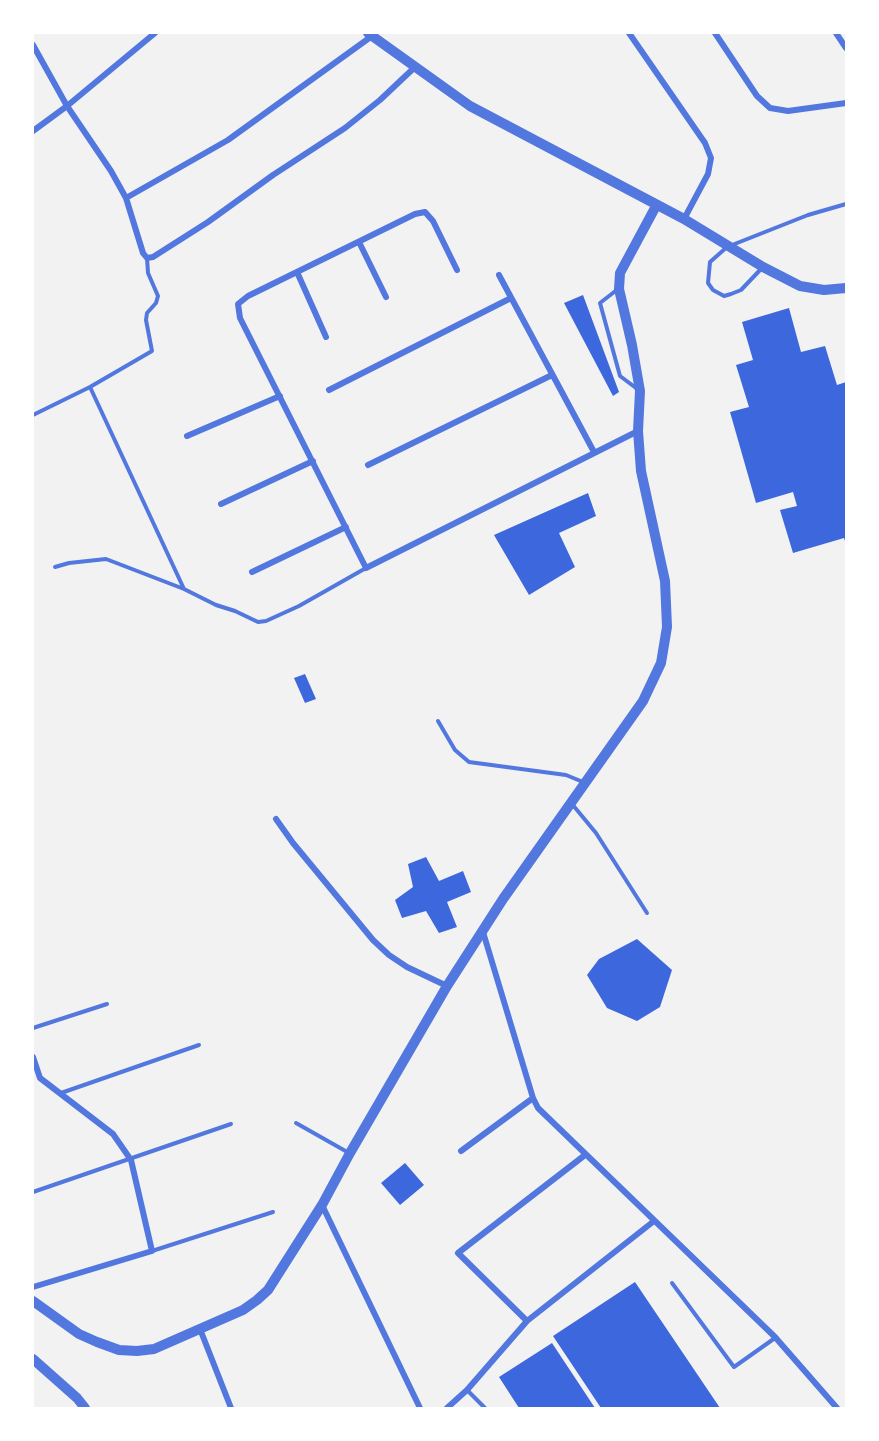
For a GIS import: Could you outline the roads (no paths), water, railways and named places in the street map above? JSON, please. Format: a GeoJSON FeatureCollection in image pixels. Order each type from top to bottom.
{"type":"FeatureCollection","features":[{"type":"Feature","properties":{"kind":"street"},"geometry":{"type":"LineString","coordinates":[[33,131],[67,106],[155,33]]}},
{"type":"Feature","properties":{"kind":"street"},"geometry":{"type":"LineString","coordinates":[[629,33],[705,143],[711,158],[708,174],[684,219]]}},
{"type":"Feature","properties":{"kind":"street"},"geometry":{"type":"LineString","coordinates":[[715,33],[757,96],[770,108],[788,111],[846,103]]}},
{"type":"Feature","properties":{"kind":"street"},"geometry":{"type":"LineString","coordinates":[[836,33],[846,48]]}},
{"type":"Feature","properties":{"kind":"street"},"geometry":{"type":"LineString","coordinates":[[126,198],[228,140],[370,34],[470,106],[684,219],[763,267],[800,286],[824,290],[846,288]]}},
{"type":"Feature","properties":{"kind":"street"},"geometry":{"type":"LineString","coordinates":[[33,45],[67,106],[111,171],[126,198],[143,253],[147,258],[153,257],[208,222],[273,175],[345,129],[415,67]]}},
{"type":"Feature","properties":{"kind":"street"},"geometry":{"type":"LineString","coordinates":[[33,1301],[80,1334],[119,1350],[137,1351],[154,1349],[243,1310],[268,1290],[322,1205],[447,986],[503,899],[644,701],[660,663],[667,627],[665,581],[641,471],[638,431],[640,391],[619,289],[620,273],[656,206]]}},
{"type":"Feature","properties":{"kind":"street"},"geometry":{"type":"LineString","coordinates":[[457,270],[433,221],[425,212],[415,214],[248,296],[238,304],[240,318],[366,568],[638,431]]}},
{"type":"Feature","properties":{"kind":"street"},"geometry":{"type":"LineString","coordinates":[[359,242],[386,297]]}},
{"type":"Feature","properties":{"kind":"street"},"geometry":{"type":"LineString","coordinates":[[297,272],[326,337]]}},
{"type":"Feature","properties":{"kind":"street"},"geometry":{"type":"LineString","coordinates":[[499,275],[594,452]]}},
{"type":"Feature","properties":{"kind":"street"},"geometry":{"type":"LineString","coordinates":[[329,390],[511,298]]}},
{"type":"Feature","properties":{"kind":"street"},"geometry":{"type":"LineString","coordinates":[[368,465],[552,375]]}},
{"type":"Feature","properties":{"kind":"street"},"geometry":{"type":"LineString","coordinates":[[188,436],[280,396]]}},
{"type":"Feature","properties":{"kind":"street"},"geometry":{"type":"LineString","coordinates":[[221,504],[313,461]]}},
{"type":"Feature","properties":{"kind":"street"},"geometry":{"type":"LineString","coordinates":[[252,572],[346,527]]}},
{"type":"Feature","properties":{"kind":"street"},"geometry":{"type":"LineString","coordinates":[[276,819],[373,940],[407,967],[447,986]]}},
{"type":"Feature","properties":{"kind":"street"},"geometry":{"type":"LineString","coordinates":[[483,932],[533,1098],[547,1118],[775,1337],[837,1408]]}},
{"type":"Feature","properties":{"kind":"street"},"geometry":{"type":"LineString","coordinates":[[33,1057],[40,1078],[113,1134],[131,1160],[152,1251],[33,1287]]}},
{"type":"Feature","properties":{"kind":"street"},"geometry":{"type":"LineString","coordinates":[[461,1150],[533,1098]]}},
{"type":"Feature","properties":{"kind":"street"},"geometry":{"type":"LineString","coordinates":[[527,1321],[458,1253],[585,1155]]}},
{"type":"Feature","properties":{"kind":"street"},"geometry":{"type":"LineString","coordinates":[[322,1205],[420,1408]]}},
{"type":"Feature","properties":{"kind":"street"},"geometry":{"type":"LineString","coordinates":[[447,1408],[467,1390],[527,1321],[654,1221]]}},
{"type":"Feature","properties":{"kind":"street"},"geometry":{"type":"LineString","coordinates":[[200,1329],[231,1408]]}},
{"type":"Feature","properties":{"kind":"street"},"geometry":{"type":"LineString","coordinates":[[33,1359],[85,1408]]}},
{"type":"Feature","properties":{"kind":"lane"},"geometry":{"type":"LineString","coordinates":[[763,267],[741,290],[724,296],[712,290],[708,283],[710,261],[727,247],[808,215],[846,204]]}},
{"type":"Feature","properties":{"kind":"lane"},"geometry":{"type":"LineString","coordinates":[[33,415],[90,387],[152,351],[146,320],[147,313],[156,303],[158,296],[148,273],[147,258]]}},
{"type":"Feature","properties":{"kind":"lane"},"geometry":{"type":"LineString","coordinates":[[619,289],[600,303],[620,376],[640,391]]}},
{"type":"Feature","properties":{"kind":"lane"},"geometry":{"type":"LineString","coordinates":[[90,387],[184,589]]}},
{"type":"Feature","properties":{"kind":"lane"},"geometry":{"type":"LineString","coordinates":[[55,567],[106,559],[184,589],[216,606],[235,611],[258,622],[266,621],[299,606],[366,568]]}},
{"type":"Feature","properties":{"kind":"lane"},"geometry":{"type":"LineString","coordinates":[[438,721],[455,750],[469,762],[566,775],[586,784]]}},
{"type":"Feature","properties":{"kind":"lane"},"geometry":{"type":"LineString","coordinates":[[572,803],[596,833],[647,913]]}},
{"type":"Feature","properties":{"kind":"lane"},"geometry":{"type":"LineString","coordinates":[[33,1028],[107,1004]]}},
{"type":"Feature","properties":{"kind":"lane"},"geometry":{"type":"LineString","coordinates":[[61,1093],[199,1045]]}},
{"type":"Feature","properties":{"kind":"lane"},"geometry":{"type":"LineString","coordinates":[[33,1081],[40,1078]]}},
{"type":"Feature","properties":{"kind":"lane"},"geometry":{"type":"LineString","coordinates":[[296,1123],[350,1153]]}},
{"type":"Feature","properties":{"kind":"lane"},"geometry":{"type":"LineString","coordinates":[[33,1192],[231,1124]]}},
{"type":"Feature","properties":{"kind":"lane"},"geometry":{"type":"LineString","coordinates":[[152,1251],[273,1212]]}},
{"type":"Feature","properties":{"kind":"lane"},"geometry":{"type":"LineString","coordinates":[[672,1283],[734,1367],[775,1337]]}},
{"type":"Feature","properties":{"kind":"lane"},"geometry":{"type":"LineString","coordinates":[[467,1390],[485,1408]]}}]}
